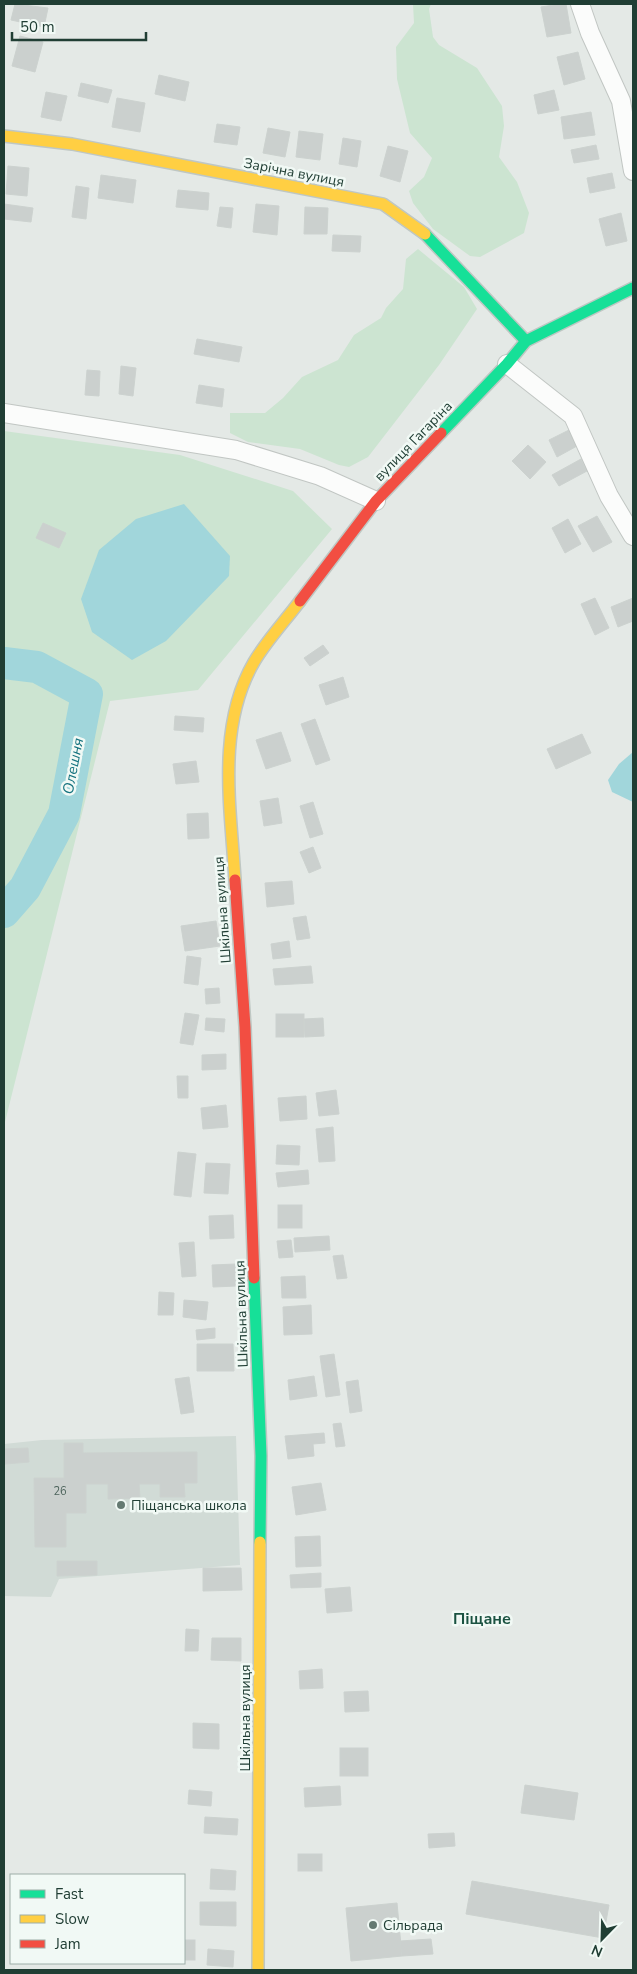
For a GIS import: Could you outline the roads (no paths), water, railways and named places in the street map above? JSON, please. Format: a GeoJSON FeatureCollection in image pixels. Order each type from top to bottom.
{"type":"FeatureCollection","features":[{"type":"Feature","properties":{"kind":"street"},"geometry":{"type":"LineString","coordinates":[[580,4],[590,33],[621,101],[633,171]]}},
{"type":"Feature","properties":{"kind":"street","name":"Зарічна вулиця"},"geometry":{"type":"LineString","coordinates":[[4,136],[72,144],[383,204],[421,230],[526,341]]}},
{"type":"Feature","properties":{"kind":"street","name":"вулиця Гагаріна"},"geometry":{"type":"LineString","coordinates":[[254,662],[376,501],[507,364],[526,341],[633,288]]}},
{"type":"Feature","properties":{"kind":"street"},"geometry":{"type":"LineString","coordinates":[[507,364],[573,416],[609,496],[633,536]]}},
{"type":"Feature","properties":{"kind":"street"},"geometry":{"type":"LineString","coordinates":[[4,413],[236,450],[320,476],[376,501]]}},
{"type":"Feature","properties":{"kind":"street","name":"Шкільна вулиця"},"geometry":{"type":"LineString","coordinates":[[254,662],[238,700],[229,748],[230,799],[245,1027],[261,1456],[258,1970]]}},
{"type":"Feature","properties":{"kind":"water"},"geometry":{"type":"Polygon","coordinates":[[[184,504],[230,556],[229,576],[166,641],[132,660],[92,632],[81,599],[99,550],[136,519],[184,504]]]}},
{"type":"Feature","properties":{"kind":"water"},"geometry":{"type":"Polygon","coordinates":[[[633,752],[633,802],[612,792],[608,780],[619,764],[633,752]]]}},
{"type":"Feature","properties":{"kind":"waterway","name":"Олешня"},"geometry":{"type":"LineString","coordinates":[[4,663],[37,667],[87,694],[64,814],[25,888],[4,912]]}},
{"type":"Feature","properties":{"kind":"place","name":"Піщанська школа"},"geometry":{"type":"Point","coordinates":[121,1505]}},
{"type":"Feature","properties":{"kind":"place","name":"Сільрада"},"geometry":{"type":"Point","coordinates":[373,1925]}},
{"type":"Feature","properties":{"kind":"district","name":"Піщане"},"geometry":{"type":"Point","coordinates":[482,1618]}}]}
